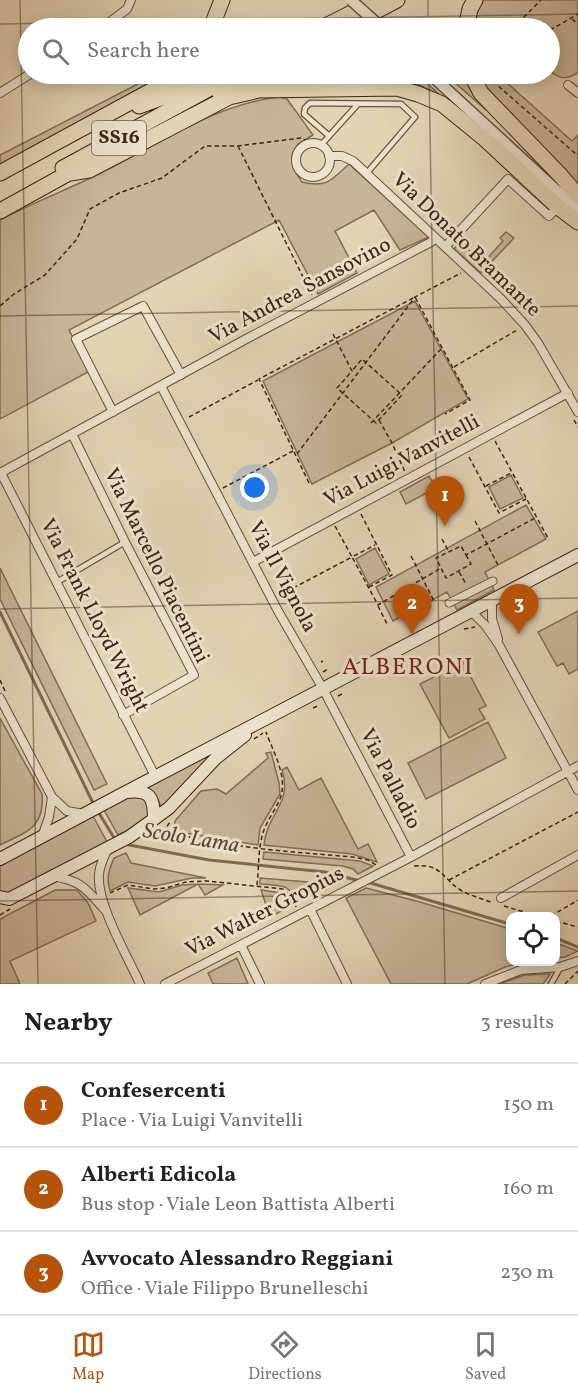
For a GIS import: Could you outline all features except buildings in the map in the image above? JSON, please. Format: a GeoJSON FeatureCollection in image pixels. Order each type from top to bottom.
{"type":"FeatureCollection","features":[{"type":"Feature","properties":{"kind":"highway"},"geometry":{"type":"LineString","coordinates":[[215,18],[222,0]]}},
{"type":"Feature","properties":{"kind":"highway"},"geometry":{"type":"LineString","coordinates":[[342,18],[377,0]]}},
{"type":"Feature","properties":{"kind":"highway"},"geometry":{"type":"LineString","coordinates":[[362,18],[397,0]]}},
{"type":"Feature","properties":{"kind":"highway"},"geometry":{"type":"LineString","coordinates":[[468,18],[474,0]]}},
{"type":"Feature","properties":{"kind":"highway","name":"SS16"},"geometry":{"type":"LineString","coordinates":[[94,123],[164,84]]}},
{"type":"Feature","properties":{"kind":"highway"},"geometry":{"type":"LineString","coordinates":[[0,173],[94,123],[198,84]]}},
{"type":"Feature","properties":{"kind":"highway","name":"SS16"},"geometry":{"type":"LineString","coordinates":[[0,201],[218,84]]}},
{"type":"Feature","properties":{"kind":"highway","name":"SS16"},"geometry":{"type":"LineString","coordinates":[[0,211],[238,84]]}},
{"type":"Feature","properties":{"kind":"highway"},"geometry":{"type":"LineString","coordinates":[[476,84],[481,93],[578,196]]}},
{"type":"Feature","properties":{"kind":"highway","name":"SS16"},"geometry":{"type":"LineString","coordinates":[[70,173],[89,170],[228,97],[259,90],[397,88],[410,96],[442,104],[578,222]]}},
{"type":"Feature","properties":{"kind":"main road"},"geometry":{"type":"LineString","coordinates":[[0,859],[322,687],[578,555]]}},
{"type":"Feature","properties":{"kind":"main road"},"geometry":{"type":"LineString","coordinates":[[4,903],[129,837],[169,808],[216,758],[267,718]]}},
{"type":"Feature","properties":{"kind":"main road"},"geometry":{"type":"LineString","coordinates":[[126,792],[137,790],[146,792],[152,800],[154,819]]}},
{"type":"Feature","properties":{"kind":"street"},"geometry":{"type":"LineString","coordinates":[[115,18],[127,9],[131,0]]}},
{"type":"Feature","properties":{"kind":"street"},"geometry":{"type":"LineString","coordinates":[[351,0],[371,18]]}},
{"type":"Feature","properties":{"kind":"street"},"geometry":{"type":"LineString","coordinates":[[0,93],[18,82]]}},
{"type":"Feature","properties":{"kind":"street"},"geometry":{"type":"LineString","coordinates":[[441,84],[578,210]]}},
{"type":"Feature","properties":{"kind":"street"},"geometry":{"type":"LineString","coordinates":[[568,85],[578,93]]}},
{"type":"Feature","properties":{"kind":"street"},"geometry":{"type":"LineString","coordinates":[[307,144],[321,145],[329,156],[328,167],[321,175],[305,175],[297,167],[298,151],[307,144]]}},
{"type":"Feature","properties":{"kind":"street","name":"Via Donato Bramante"},"geometry":{"type":"LineString","coordinates":[[329,156],[342,156],[353,161],[501,299],[525,325],[568,393],[576,416]]}},
{"type":"Feature","properties":{"kind":"street"},"geometry":{"type":"LineString","coordinates":[[445,247],[508,179],[549,216],[558,207]]}},
{"type":"Feature","properties":{"kind":"street","name":"Via Andrea Sansovino"},"geometry":{"type":"LineString","coordinates":[[0,473],[435,238]]}},
{"type":"Feature","properties":{"kind":"street"},"geometry":{"type":"LineString","coordinates":[[113,412],[76,339],[143,306],[181,375]]}},
{"type":"Feature","properties":{"kind":"street","name":"Via Il Vignola"},"geometry":{"type":"LineString","coordinates":[[160,386],[278,610],[322,687]]}},
{"type":"Feature","properties":{"kind":"street","name":"Via Luigi Vanvitelli"},"geometry":{"type":"LineString","coordinates":[[253,562],[568,393]]}},
{"type":"Feature","properties":{"kind":"street","name":"Via Marcello Piacentini"},"geometry":{"type":"LineString","coordinates":[[72,434],[194,675],[123,715]]}},
{"type":"Feature","properties":{"kind":"street","name":"Via Frank Lloyd Wright"},"geometry":{"type":"LineString","coordinates":[[0,473],[154,776]]}},
{"type":"Feature","properties":{"kind":"street"},"geometry":{"type":"LineString","coordinates":[[448,603],[493,581]]}},
{"type":"Feature","properties":{"kind":"street"},"geometry":{"type":"LineString","coordinates":[[492,600],[492,619],[499,645]]}},
{"type":"Feature","properties":{"kind":"street"},"geometry":{"type":"LineString","coordinates":[[471,611],[485,625],[499,645],[578,790]]}},
{"type":"Feature","properties":{"kind":"street","name":"Via Palladio"},"geometry":{"type":"LineString","coordinates":[[322,687],[408,859],[381,873]]}},
{"type":"Feature","properties":{"kind":"street"},"geometry":{"type":"LineString","coordinates":[[0,698],[52,797],[67,812],[84,814]]}},
{"type":"Feature","properties":{"kind":"street"},"geometry":{"type":"LineString","coordinates":[[408,859],[578,766]]}},
{"type":"Feature","properties":{"kind":"street"},"geometry":{"type":"LineString","coordinates":[[42,837],[49,817],[52,797]]}},
{"type":"Feature","properties":{"kind":"street"},"geometry":{"type":"LineString","coordinates":[[109,847],[102,860],[99,875],[100,888],[106,911],[140,984]]}},
{"type":"Feature","properties":{"kind":"street"},"geometry":{"type":"LineString","coordinates":[[501,898],[578,855]]}},
{"type":"Feature","properties":{"kind":"street","name":"Via Walter Gropius"},"geometry":{"type":"LineString","coordinates":[[165,984],[381,873]]}},
{"type":"Feature","properties":{"kind":"street"},"geometry":{"type":"LineString","coordinates":[[52,876],[70,879],[82,885],[106,911]]}},
{"type":"Feature","properties":{"kind":"street"},"geometry":{"type":"LineString","coordinates":[[310,909],[347,984]]}},
{"type":"Feature","properties":{"kind":"street"},"geometry":{"type":"LineString","coordinates":[[241,945],[260,984]]}},
{"type":"Feature","properties":{"kind":"street"},"geometry":{"type":"LineString","coordinates":[[485,984],[521,970],[578,965]]}},
{"type":"Feature","properties":{"kind":"lane"},"geometry":{"type":"LineString","coordinates":[[366,174],[415,117],[410,96],[403,84]]}},
{"type":"Feature","properties":{"kind":"lane"},"geometry":{"type":"LineString","coordinates":[[328,135],[304,114],[305,108],[310,103],[358,104],[410,96]]}},
{"type":"Feature","properties":{"kind":"lane"},"geometry":{"type":"LineString","coordinates":[[321,145],[358,104]]}},
{"type":"Feature","properties":{"kind":"lane"},"geometry":{"type":"LineString","coordinates":[[56,582],[125,542]]}},
{"type":"Feature","properties":{"kind":"lane"},"geometry":{"type":"LineString","coordinates":[[551,984],[561,967]]}},
{"type":"Feature","properties":{"kind":"path"},"geometry":{"type":"LineString","coordinates":[[521,18],[541,0]]}},
{"type":"Feature","properties":{"kind":"path"},"geometry":{"type":"LineString","coordinates":[[560,24],[578,14]]}},
{"type":"Feature","properties":{"kind":"path"},"geometry":{"type":"LineString","coordinates":[[571,17],[578,24]]}},
{"type":"Feature","properties":{"kind":"path"},"geometry":{"type":"LineString","coordinates":[[496,84],[578,154]]}},
{"type":"Feature","properties":{"kind":"path"},"geometry":{"type":"LineString","coordinates":[[0,306],[14,294],[45,275],[77,239],[90,209],[119,193],[162,178],[205,146],[237,146],[301,138],[307,144]]}},
{"type":"Feature","properties":{"kind":"path"},"geometry":{"type":"LineString","coordinates":[[237,146],[317,303]]}},
{"type":"Feature","properties":{"kind":"path"},"geometry":{"type":"LineString","coordinates":[[179,422],[464,272]]}},
{"type":"Feature","properties":{"kind":"path"},"geometry":{"type":"LineString","coordinates":[[416,297],[470,399],[445,414]]}},
{"type":"Feature","properties":{"kind":"path"},"geometry":{"type":"LineString","coordinates":[[297,454],[416,297]]}},
{"type":"Feature","properties":{"kind":"path"},"geometry":{"type":"LineString","coordinates":[[453,368],[520,328],[516,324]]}},
{"type":"Feature","properties":{"kind":"path"},"geometry":{"type":"LineString","coordinates":[[333,334],[352,371]]}},
{"type":"Feature","properties":{"kind":"path"},"geometry":{"type":"LineString","coordinates":[[371,423],[442,347]]}},
{"type":"Feature","properties":{"kind":"path"},"geometry":{"type":"LineString","coordinates":[[362,359],[366,364],[402,394],[376,423],[337,388],[362,359]]}},
{"type":"Feature","properties":{"kind":"path"},"geometry":{"type":"LineString","coordinates":[[259,380],[309,483]]}},
{"type":"Feature","properties":{"kind":"path"},"geometry":{"type":"LineString","coordinates":[[576,416],[578,427]]}},
{"type":"Feature","properties":{"kind":"path"},"geometry":{"type":"LineString","coordinates":[[379,420],[408,478]]}},
{"type":"Feature","properties":{"kind":"path"},"geometry":{"type":"LineString","coordinates":[[495,441],[549,540]]}},
{"type":"Feature","properties":{"kind":"path"},"geometry":{"type":"LineString","coordinates":[[217,491],[294,451]]}},
{"type":"Feature","properties":{"kind":"path"},"geometry":{"type":"LineString","coordinates":[[468,455],[499,513],[527,499]]}},
{"type":"Feature","properties":{"kind":"path"},"geometry":{"type":"LineString","coordinates":[[485,487],[512,472]]}},
{"type":"Feature","properties":{"kind":"path"},"geometry":{"type":"LineString","coordinates":[[360,513],[392,575],[369,588]]}},
{"type":"Feature","properties":{"kind":"path"},"geometry":{"type":"LineString","coordinates":[[466,555],[537,517]]}},
{"type":"Feature","properties":{"kind":"path"},"geometry":{"type":"LineString","coordinates":[[475,521],[499,567]]}},
{"type":"Feature","properties":{"kind":"path"},"geometry":{"type":"LineString","coordinates":[[335,526],[388,626]]}},
{"type":"Feature","properties":{"kind":"path"},"geometry":{"type":"LineString","coordinates":[[442,539],[449,552]]}},
{"type":"Feature","properties":{"kind":"path"},"geometry":{"type":"LineString","coordinates":[[279,595],[376,545]]}},
{"type":"Feature","properties":{"kind":"path"},"geometry":{"type":"LineString","coordinates":[[461,546],[466,555],[471,564],[446,578],[436,558],[461,546]]}},
{"type":"Feature","properties":{"kind":"path"},"geometry":{"type":"LineString","coordinates":[[411,556],[434,601]]}},
{"type":"Feature","properties":{"kind":"path"},"geometry":{"type":"LineString","coordinates":[[378,605],[441,568]]}},
{"type":"Feature","properties":{"kind":"path"},"geometry":{"type":"LineString","coordinates":[[458,571],[465,584]]}},
{"type":"Feature","properties":{"kind":"path"},"geometry":{"type":"LineString","coordinates":[[498,612],[510,603]]}},
{"type":"Feature","properties":{"kind":"path"},"geometry":{"type":"LineString","coordinates":[[464,630],[475,627],[481,631]]}},
{"type":"Feature","properties":{"kind":"path"},"geometry":{"type":"LineString","coordinates":[[257,886],[262,836],[267,821],[282,794],[283,783],[266,732]]}},
{"type":"Feature","properties":{"kind":"path"},"geometry":{"type":"LineString","coordinates":[[449,880],[578,812]]}},
{"type":"Feature","properties":{"kind":"path"},"geometry":{"type":"LineString","coordinates":[[146,838],[166,828],[176,834],[261,849],[353,857],[375,864],[381,873]]}},
{"type":"Feature","properties":{"kind":"path"},"geometry":{"type":"LineString","coordinates":[[408,859],[409,867],[422,865],[441,871],[449,880],[470,895],[525,912]]}},
{"type":"Feature","properties":{"kind":"path"},"geometry":{"type":"LineString","coordinates":[[108,894],[128,885],[153,889],[196,881],[257,886],[283,889],[292,898],[299,914]]}},
{"type":"Feature","properties":{"kind":"path"},"geometry":{"type":"LineString","coordinates":[[558,912],[578,900]]}},
{"type":"Feature","properties":{"kind":"path"},"geometry":{"type":"LineString","coordinates":[[0,915],[4,903]]}},
{"type":"Feature","properties":{"kind":"path"},"geometry":{"type":"LineString","coordinates":[[560,922],[578,927]]}},
{"type":"Feature","properties":{"kind":"path"},"geometry":{"type":"LineString","coordinates":[[565,984],[578,965]]}},
{"type":"Feature","properties":{"kind":"shaded area"},"geometry":{"type":"Polygon","coordinates":[[[480,0],[578,0],[578,73],[570,77],[560,77],[560,18],[475,18],[480,0]]]}},
{"type":"Feature","properties":{"kind":"shaded area"},"geometry":{"type":"Polygon","coordinates":[[[138,84],[159,84],[0,165],[0,155],[138,84]]]}},
{"type":"Feature","properties":{"kind":"shaded area"},"geometry":{"type":"Polygon","coordinates":[[[417,84],[428,84],[440,95],[417,84]]]}},
{"type":"Feature","properties":{"kind":"shaded area"},"geometry":{"type":"Polygon","coordinates":[[[456,84],[469,84],[486,110],[456,84]]]}},
{"type":"Feature","properties":{"kind":"shaded area"},"geometry":{"type":"Polygon","coordinates":[[[481,84],[508,84],[572,141],[578,135],[578,187],[484,91],[481,84]]]}},
{"type":"Feature","properties":{"kind":"shaded area"},"geometry":{"type":"Polygon","coordinates":[[[279,97],[287,99],[313,135],[298,144],[292,156],[296,173],[302,182],[324,183],[349,164],[429,237],[400,250],[374,210],[335,231],[357,273],[318,294],[279,220],[69,330],[90,371],[0,419],[0,220],[103,172],[210,116],[255,101],[279,97]]]}},
{"type":"Feature","properties":{"kind":"shaded area"},"geometry":{"type":"Polygon","coordinates":[[[506,232],[514,238],[481,273],[454,249],[460,242],[483,263],[503,241],[500,238],[506,232]]]}},
{"type":"Feature","properties":{"kind":"shaded area"},"geometry":{"type":"Polygon","coordinates":[[[415,301],[468,399],[392,443],[312,484],[263,381],[415,301]]]}},
{"type":"Feature","properties":{"kind":"shaded area"},"geometry":{"type":"Polygon","coordinates":[[[511,475],[523,498],[500,509],[489,487],[511,475]]]}},
{"type":"Feature","properties":{"kind":"shaded area"},"geometry":{"type":"Polygon","coordinates":[[[429,476],[436,488],[406,504],[400,492],[429,476]]]}},
{"type":"Feature","properties":{"kind":"shaded area"},"geometry":{"type":"Polygon","coordinates":[[[526,505],[546,539],[485,572],[494,590],[457,610],[447,592],[393,621],[376,587],[526,505]]]}},
{"type":"Feature","properties":{"kind":"shaded area"},"geometry":{"type":"Polygon","coordinates":[[[375,548],[389,574],[369,585],[356,559],[375,548]]]}},
{"type":"Feature","properties":{"kind":"shaded area"},"geometry":{"type":"Polygon","coordinates":[[[0,568],[107,784],[94,790],[0,599],[0,568]]]}},
{"type":"Feature","properties":{"kind":"shaded area"},"geometry":{"type":"Polygon","coordinates":[[[578,611],[578,669],[569,674],[563,663],[557,666],[538,632],[578,611]]]}},
{"type":"Feature","properties":{"kind":"shaded area"},"geometry":{"type":"Polygon","coordinates":[[[463,662],[486,706],[479,709],[485,719],[449,738],[420,684],[463,662]]]}},
{"type":"Feature","properties":{"kind":"shaded area"},"geometry":{"type":"Polygon","coordinates":[[[0,718],[42,794],[42,805],[37,822],[32,827],[0,845],[0,718]]]}},
{"type":"Feature","properties":{"kind":"shaded area"},"geometry":{"type":"Polygon","coordinates":[[[488,722],[506,758],[426,799],[408,763],[488,722]]]}},
{"type":"Feature","properties":{"kind":"shaded area"},"geometry":{"type":"Polygon","coordinates":[[[216,752],[161,811],[157,798],[146,787],[216,752]]]}},
{"type":"Feature","properties":{"kind":"shaded area"},"geometry":{"type":"Polygon","coordinates":[[[271,752],[280,794],[260,828],[258,845],[178,832],[174,829],[175,821],[201,791],[217,789],[226,794],[268,758],[266,753],[271,752]]]}},
{"type":"Feature","properties":{"kind":"shaded area"},"geometry":{"type":"Polygon","coordinates":[[[287,767],[299,790],[321,778],[358,849],[368,844],[377,862],[352,854],[264,845],[266,834],[282,800],[285,782],[282,770],[287,767]]]}},
{"type":"Feature","properties":{"kind":"shaded area"},"geometry":{"type":"Polygon","coordinates":[[[131,795],[143,797],[150,809],[147,821],[118,835],[104,810],[131,795]]]}},
{"type":"Feature","properties":{"kind":"shaded area"},"geometry":{"type":"Polygon","coordinates":[[[93,816],[107,842],[9,893],[0,892],[0,865],[93,816]]]}},
{"type":"Feature","properties":{"kind":"shaded area"},"geometry":{"type":"Polygon","coordinates":[[[264,852],[360,861],[373,866],[358,874],[353,869],[343,866],[263,859],[264,852]]]}},
{"type":"Feature","properties":{"kind":"shaded area"},"geometry":{"type":"Polygon","coordinates":[[[126,853],[131,863],[206,878],[192,878],[155,886],[128,882],[110,891],[108,882],[114,858],[126,853]]]}},
{"type":"Feature","properties":{"kind":"shaded area"},"geometry":{"type":"Polygon","coordinates":[[[260,878],[333,884],[326,890],[321,889],[297,903],[287,888],[260,884],[260,878]]]}},
{"type":"Feature","properties":{"kind":"shaded area"},"geometry":{"type":"Polygon","coordinates":[[[198,884],[223,885],[205,895],[198,884]]]}},
{"type":"Feature","properties":{"kind":"shaded area"},"geometry":{"type":"Polygon","coordinates":[[[198,884],[140,915],[128,888],[159,892],[182,885],[198,884]]]}},
{"type":"Feature","properties":{"kind":"shaded area"},"geometry":{"type":"Polygon","coordinates":[[[366,888],[506,928],[506,966],[509,966],[467,984],[391,984],[346,898],[366,888]]]}},
{"type":"Feature","properties":{"kind":"shaded area"},"geometry":{"type":"Polygon","coordinates":[[[55,890],[77,890],[88,903],[96,921],[10,961],[20,984],[0,984],[0,919],[55,890]]]}},
{"type":"Feature","properties":{"kind":"shaded area"},"geometry":{"type":"Polygon","coordinates":[[[261,890],[282,893],[293,905],[270,917],[261,890]]]}},
{"type":"Feature","properties":{"kind":"shaded area"},"geometry":{"type":"Polygon","coordinates":[[[560,944],[578,951],[560,958],[560,944]]]}},
{"type":"Feature","properties":{"kind":"shaded area"},"geometry":{"type":"Polygon","coordinates":[[[237,958],[248,984],[213,984],[208,973],[237,958]]]}},
{"type":"Feature","properties":{"kind":"shaded area"},"geometry":{"type":"Polygon","coordinates":[[[550,974],[543,984],[499,984],[525,975],[550,974]]]}},
{"type":"Feature","properties":{"kind":"waterway","name":"Scolo Lama"},"geometry":{"type":"LineString","coordinates":[[0,612],[94,805]]}},
{"type":"Feature","properties":{"kind":"waterway","name":"Scolo Lama"},"geometry":{"type":"LineString","coordinates":[[97,810],[116,841]]}},
{"type":"Feature","properties":{"kind":"waterway","name":"Scolo Lama"},"geometry":{"type":"LineString","coordinates":[[124,844],[209,860],[325,872],[360,881]]}},
{"type":"Feature","properties":{"kind":"waterway","name":"Scolo Lama"},"geometry":{"type":"LineString","coordinates":[[367,882],[506,923]]}},
{"type":"Feature","properties":{"kind":"waterway","name":"Scolo Lama"},"geometry":{"type":"LineString","coordinates":[[560,940],[578,947]]}},
{"type":"Feature","properties":{"kind":"place","name":"Confesercenti"},"geometry":{"type":"Point","coordinates":[445,526]}},
{"type":"Feature","properties":{"kind":"place","name":"Alberti Edicola"},"geometry":{"type":"Point","coordinates":[412,634]}},
{"type":"Feature","properties":{"kind":"place","name":"Avvocato Alessandro Reggiani"},"geometry":{"type":"Point","coordinates":[519,634]}},
{"type":"Feature","properties":{"kind":"district","name":"ALBERONI"},"geometry":{"type":"Point","coordinates":[408,668]}}]}
